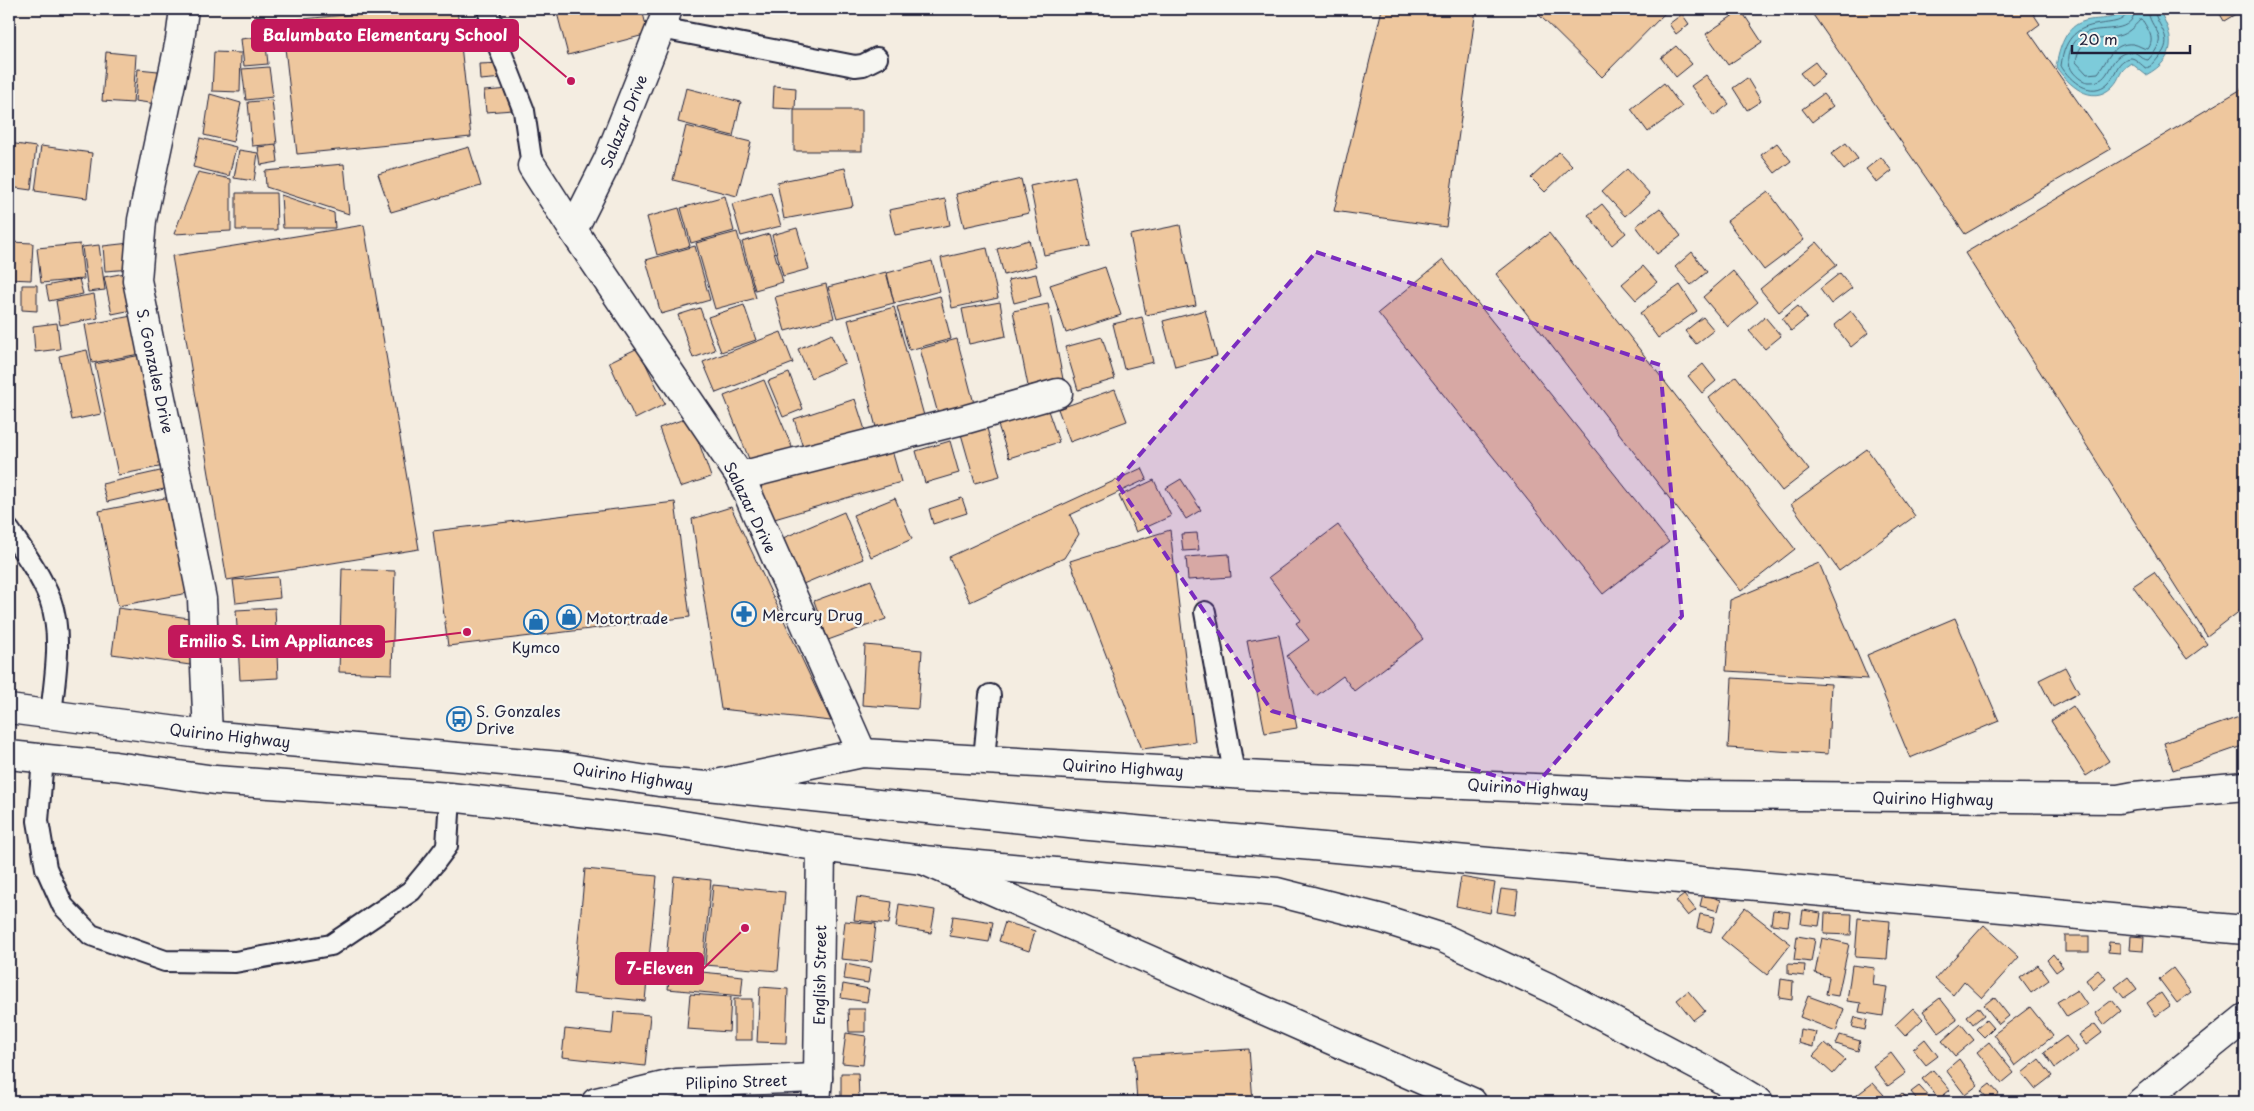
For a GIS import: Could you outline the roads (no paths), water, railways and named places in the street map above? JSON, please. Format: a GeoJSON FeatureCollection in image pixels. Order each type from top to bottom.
{"type":"FeatureCollection","features":[{"type":"Feature","properties":{"kind":"main road","name":"S. Gonzales Drive"},"geometry":{"type":"LineString","coordinates":[[184,9],[180,40],[142,220],[137,280],[202,599],[208,735]]}},
{"type":"Feature","properties":{"kind":"main road","name":"Salazar Drive"},"geometry":{"type":"LineString","coordinates":[[573,230],[608,160],[664,18]]}},
{"type":"Feature","properties":{"kind":"main road","name":"Salazar Drive"},"geometry":{"type":"LineString","coordinates":[[532,166],[573,230],[740,476],[862,752]]}},
{"type":"Feature","properties":{"kind":"main road"},"geometry":{"type":"LineString","coordinates":[[740,476],[967,419],[1058,393]]}},
{"type":"Feature","properties":{"kind":"main road","name":"Quirino Highway"},"geometry":{"type":"LineString","coordinates":[[9,709],[208,735],[560,766],[659,782],[707,786],[862,752],[1234,773],[1694,795],[2041,800],[2118,799],[2245,786]]}},
{"type":"Feature","properties":{"kind":"main road"},"geometry":{"type":"LineString","coordinates":[[9,755],[215,780],[450,797],[657,821],[821,847],[923,860],[1277,892],[1384,919],[1442,938],[1603,1014],[1709,1072],[1759,1102]]}},
{"type":"Feature","properties":{"kind":"main road"},"geometry":{"type":"LineString","coordinates":[[707,786],[1079,825],[2245,930]]}},
{"type":"Feature","properties":{"kind":"main road","name":"English Street"},"geometry":{"type":"LineString","coordinates":[[817,1090],[821,847]]}},
{"type":"Feature","properties":{"kind":"main road"},"geometry":{"type":"LineString","coordinates":[[923,860],[1472,1102]]}},
{"type":"Feature","properties":{"kind":"main road"},"geometry":{"type":"LineString","coordinates":[[2142,1102],[2245,1018]]}},
{"type":"Feature","properties":{"kind":"main road","name":"Pilipino Street"},"geometry":{"type":"LineString","coordinates":[[596,1102],[676,1083],[817,1090]]}},
{"type":"Feature","properties":{"kind":"lane"},"geometry":{"type":"LineString","coordinates":[[488,9],[497,42],[524,111],[532,166]]}},
{"type":"Feature","properties":{"kind":"lane"},"geometry":{"type":"LineString","coordinates":[[664,18],[855,66],[863,65],[877,58]]}},
{"type":"Feature","properties":{"kind":"lane"},"geometry":{"type":"LineString","coordinates":[[9,530],[35,570],[52,609],[56,626],[56,661],[50,714]]}},
{"type":"Feature","properties":{"kind":"lane"},"geometry":{"type":"LineString","coordinates":[[1205,612],[1234,773]]}},
{"type":"Feature","properties":{"kind":"lane"},"geometry":{"type":"LineString","coordinates":[[984,760],[990,695]]}},
{"type":"Feature","properties":{"kind":"lane"},"geometry":{"type":"LineString","coordinates":[[43,758],[38,820],[46,868],[64,906],[91,935],[165,961],[235,962],[330,945],[410,891],[435,862],[447,846],[450,797]]}},
{"type":"Feature","properties":{"kind":"water"},"geometry":{"type":"Polygon","coordinates":[[[2125,9],[2159,10],[2170,38],[2168,54],[2164,61],[2146,75],[2131,63],[2121,72],[2112,87],[2104,93],[2096,95],[2081,91],[2073,86],[2056,67],[2064,39],[2072,28],[2078,24],[2116,16],[2125,9]]]}},
{"type":"Feature","properties":{"kind":"place","name":"Balumbato Elementary School"},"geometry":{"type":"Point","coordinates":[571,81]}},
{"type":"Feature","properties":{"kind":"place","name":"Mercury Drug"},"geometry":{"type":"Point","coordinates":[744,614]}},
{"type":"Feature","properties":{"kind":"place","name":"Motortrade"},"geometry":{"type":"Point","coordinates":[569,617]}},
{"type":"Feature","properties":{"kind":"place","name":"Kymco"},"geometry":{"type":"Point","coordinates":[536,622]}},
{"type":"Feature","properties":{"kind":"place","name":"Emilio S. Lim Appliances"},"geometry":{"type":"Point","coordinates":[467,632]}},
{"type":"Feature","properties":{"kind":"place","name":"S. Gonzales Drive"},"geometry":{"type":"Point","coordinates":[459,719]}},
{"type":"Feature","properties":{"kind":"place","name":"7-Eleven"},"geometry":{"type":"Point","coordinates":[745,928]}}]}
